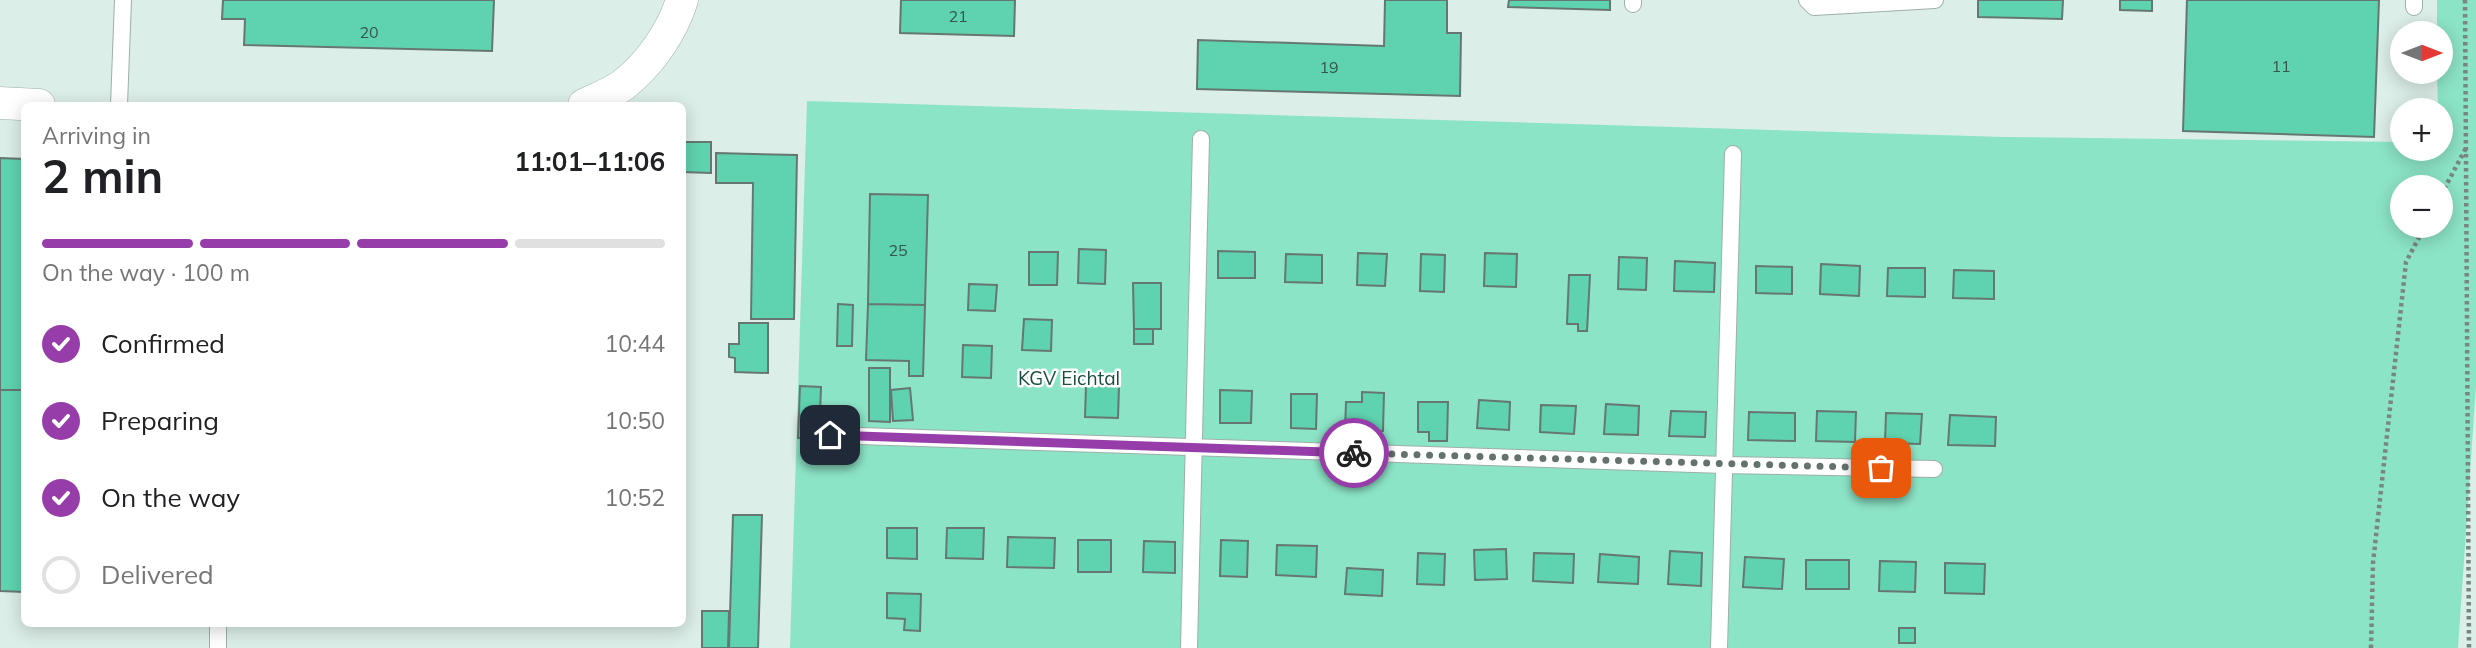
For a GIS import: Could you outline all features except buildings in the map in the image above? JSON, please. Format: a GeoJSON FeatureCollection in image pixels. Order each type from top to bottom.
{"type":"FeatureCollection","features":[{"type":"Feature","properties":{"kind":"street"},"geometry":{"type":"LineString","coordinates":[[590,102],[622,86],[647,61],[675,22],[682,0]]}},
{"type":"Feature","properties":{"kind":"street"},"geometry":{"type":"LineString","coordinates":[[0,103],[21,104]]}},
{"type":"Feature","properties":{"kind":"lane"},"geometry":{"type":"LineString","coordinates":[[119,102],[122,0]]}},
{"type":"Feature","properties":{"kind":"lane"},"geometry":{"type":"LineString","coordinates":[[1807,0],[1814,7],[1935,0]]}},
{"type":"Feature","properties":{"kind":"lane"},"geometry":{"type":"LineString","coordinates":[[1189,648],[1200,139]]}},
{"type":"Feature","properties":{"kind":"lane"},"geometry":{"type":"LineString","coordinates":[[1719,648],[1733,154]]}},
{"type":"Feature","properties":{"kind":"lane"},"geometry":{"type":"LineString","coordinates":[[830,435],[1724,465],[1934,469]]}},
{"type":"Feature","properties":{"kind":"lane"},"geometry":{"type":"LineString","coordinates":[[218,627],[218,648]]}},
{"type":"Feature","properties":{"kind":"path"},"geometry":{"type":"LineString","coordinates":[[2465,0],[2469,648]]}},
{"type":"Feature","properties":{"kind":"path"},"geometry":{"type":"LineString","coordinates":[[2452,175],[2466,148]]}},
{"type":"Feature","properties":{"kind":"path"},"geometry":{"type":"LineString","coordinates":[[2371,648],[2373,563],[2406,262],[2419,238]]}},
{"type":"Feature","properties":{"kind":"green space","name":"KGV Eichtal"},"geometry":{"type":"Polygon","coordinates":[[[2437,0],[2476,0],[2476,386],[2458,648],[790,648],[807,101],[2005,137],[2390,142],[2390,161],[2453,161],[2453,98],[2438,98],[2437,84],[2454,84],[2454,21],[2437,21],[2437,0]]]}},
{"type":"Feature","properties":{"kind":"way so far"},"geometry":{"type":"LineString","coordinates":[[1354,453],[1881,468]]}},
{"type":"Feature","properties":{"kind":"route"},"geometry":{"type":"LineString","coordinates":[[830,435],[1354,453]]}}]}
